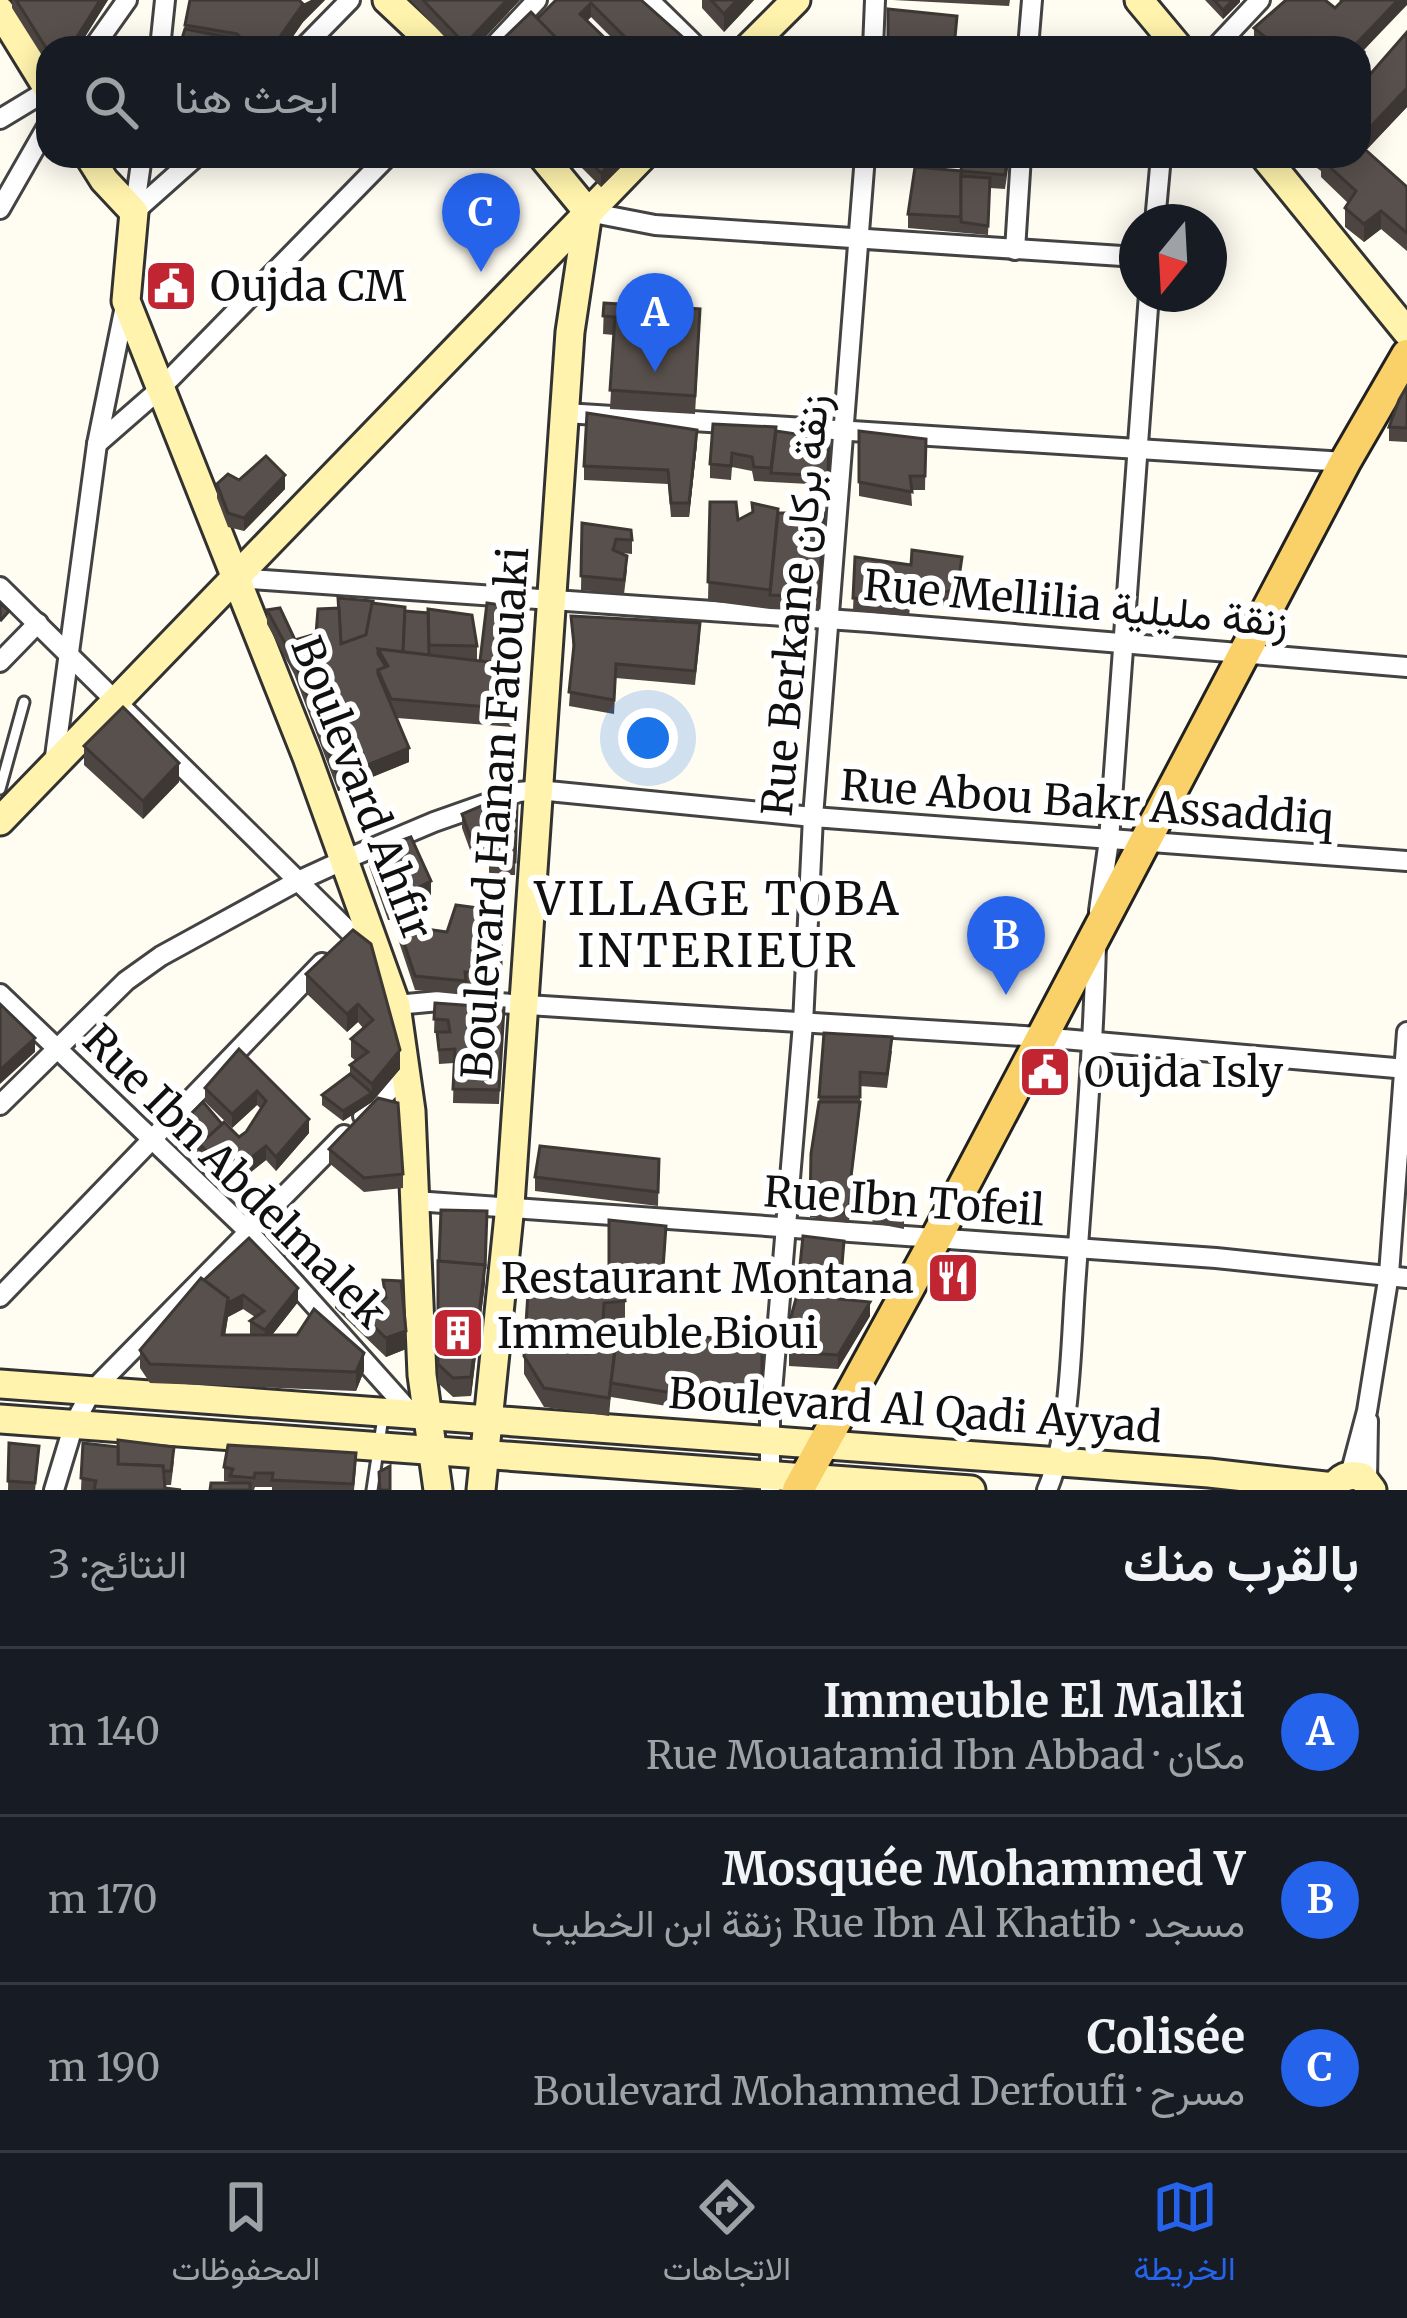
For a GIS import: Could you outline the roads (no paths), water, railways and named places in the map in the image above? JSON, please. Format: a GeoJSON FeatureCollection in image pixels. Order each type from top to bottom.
{"type":"FeatureCollection","features":[{"type":"Feature","properties":{"kind":"main road"},"geometry":{"type":"LineString","coordinates":[[786,1484],[822,1446],[1407,355]]}},
{"type":"Feature","properties":{"kind":"street"},"geometry":{"type":"LineString","coordinates":[[102,36],[127,0]]}},
{"type":"Feature","properties":{"kind":"street"},"geometry":{"type":"LineString","coordinates":[[161,36],[165,0]]}},
{"type":"Feature","properties":{"kind":"street"},"geometry":{"type":"LineString","coordinates":[[315,36],[350,0]]}},
{"type":"Feature","properties":{"kind":"street"},"geometry":{"type":"LineString","coordinates":[[387,0],[425,36]]}},
{"type":"Feature","properties":{"kind":"street"},"geometry":{"type":"LineString","coordinates":[[503,36],[537,0]]}},
{"type":"Feature","properties":{"kind":"street"},"geometry":{"type":"LineString","coordinates":[[649,0],[686,36]]}},
{"type":"Feature","properties":{"kind":"street"},"geometry":{"type":"LineString","coordinates":[[760,36],[796,0]]}},
{"type":"Feature","properties":{"kind":"street"},"geometry":{"type":"LineString","coordinates":[[874,36],[875,0]]}},
{"type":"Feature","properties":{"kind":"street"},"geometry":{"type":"LineString","coordinates":[[1029,36],[1032,0]]}},
{"type":"Feature","properties":{"kind":"street"},"geometry":{"type":"LineString","coordinates":[[1139,0],[1169,36]]}},
{"type":"Feature","properties":{"kind":"street"},"geometry":{"type":"LineString","coordinates":[[1226,36],[1260,0]]}},
{"type":"Feature","properties":{"kind":"street"},"geometry":{"type":"LineString","coordinates":[[0,11],[36,70]]}},
{"type":"Feature","properties":{"kind":"street"},"geometry":{"type":"LineString","coordinates":[[0,119],[36,96]]}},
{"type":"Feature","properties":{"kind":"street"},"geometry":{"type":"LineString","coordinates":[[0,209],[36,145]]}},
{"type":"Feature","properties":{"kind":"street"},"geometry":{"type":"LineString","coordinates":[[96,168],[134,212]]}},
{"type":"Feature","properties":{"kind":"street"},"geometry":{"type":"LineString","coordinates":[[134,212],[140,168]]}},
{"type":"Feature","properties":{"kind":"street"},"geometry":{"type":"LineString","coordinates":[[134,212],[184,168]]}},
{"type":"Feature","properties":{"kind":"street"},"geometry":{"type":"LineString","coordinates":[[97,444],[160,388],[376,168]]}},
{"type":"Feature","properties":{"kind":"street"},"geometry":{"type":"LineString","coordinates":[[552,168],[587,212],[640,224],[1119,255]]}},
{"type":"Feature","properties":{"kind":"street"},"geometry":{"type":"LineString","coordinates":[[4,802],[53,768],[118,703],[631,168]]}},
{"type":"Feature","properties":{"kind":"street","name":"Rue Berkane زنقة بركان"},"geometry":{"type":"LineString","coordinates":[[786,1484],[772,1442],[770,1416],[865,168]]}},
{"type":"Feature","properties":{"kind":"street"},"geometry":{"type":"LineString","coordinates":[[1015,250],[1020,168]]}},
{"type":"Feature","properties":{"kind":"street"},"geometry":{"type":"LineString","coordinates":[[1157,204],[1160,168]]}},
{"type":"Feature","properties":{"kind":"street"},"geometry":{"type":"LineString","coordinates":[[1284,168],[1407,332]]}},
{"type":"Feature","properties":{"kind":"street","name":"Boulevard Ahfir"},"geometry":{"type":"LineString","coordinates":[[134,212],[126,301],[396,1005],[407,1072],[420,1348],[408,1413],[434,1452],[438,1490]]}},
{"type":"Feature","properties":{"kind":"street","name":"Boulevard Hanan Fatouaki"},"geometry":{"type":"LineString","coordinates":[[481,1490],[510,1205],[570,332],[587,212]]}},
{"type":"Feature","properties":{"kind":"street"},"geometry":{"type":"LineString","coordinates":[[53,768],[97,444],[126,301]]}},
{"type":"Feature","properties":{"kind":"street"},"geometry":{"type":"LineString","coordinates":[[1047,1490],[1057,1462],[1088,1157],[1096,932],[1109,839],[1148,312]]}},
{"type":"Feature","properties":{"kind":"street"},"geometry":{"type":"LineString","coordinates":[[565,413],[1346,462]]}},
{"type":"Feature","properties":{"kind":"street","name":"Rue Mellilia زنقة مليلية"},"geometry":{"type":"LineString","coordinates":[[236,578],[1407,667]]}},
{"type":"Feature","properties":{"kind":"street"},"geometry":{"type":"LineString","coordinates":[[0,587],[383,963]]}},
{"type":"Feature","properties":{"kind":"street"},"geometry":{"type":"LineString","coordinates":[[0,662],[38,623]]}},
{"type":"Feature","properties":{"kind":"street","name":"Rue Abou Bakr Assaddiq"},"geometry":{"type":"LineString","coordinates":[[0,1106],[56,1046],[136,973],[296,882],[519,792],[1407,861]]}},
{"type":"Feature","properties":{"kind":"street"},"geometry":{"type":"LineString","coordinates":[[0,1297],[351,933]]}},
{"type":"Feature","properties":{"kind":"street","name":"Rue Ibn Abdelmalek"},"geometry":{"type":"LineString","coordinates":[[0,994],[248,1231],[408,1413]]}},
{"type":"Feature","properties":{"kind":"street"},"geometry":{"type":"LineString","coordinates":[[396,1005],[450,1000],[1040,1037],[1405,1069]]}},
{"type":"Feature","properties":{"kind":"street"},"geometry":{"type":"LineString","coordinates":[[1360,1486],[1367,1411],[1398,1276],[1407,1031]]}},
{"type":"Feature","properties":{"kind":"street"},"geometry":{"type":"LineString","coordinates":[[54,1490],[74,1424],[92,1392],[407,1072]]}},
{"type":"Feature","properties":{"kind":"street","name":"Rue Ibn Tofeil"},"geometry":{"type":"LineString","coordinates":[[415,1201],[1398,1276]]}},
{"type":"Feature","properties":{"kind":"street","name":"Boulevard Al Qadi Ayyad"},"geometry":{"type":"LineString","coordinates":[[0,1384],[1360,1486]]}},
{"type":"Feature","properties":{"kind":"street","name":"Boulevard Al Qadi Ayyad"},"geometry":{"type":"LineString","coordinates":[[0,1419],[484,1453],[786,1484],[971,1490]]}},
{"type":"Feature","properties":{"kind":"lane"},"geometry":{"type":"LineString","coordinates":[[4,802],[24,702]]}},
{"type":"Feature","properties":{"kind":"lane"},"geometry":{"type":"LineString","coordinates":[[371,1490],[376,1447],[408,1413]]}},
{"type":"Feature","properties":{"kind":"place","name":"Colisée"},"geometry":{"type":"Point","coordinates":[481,272]}},
{"type":"Feature","properties":{"kind":"place","name":"Oujda CM"},"geometry":{"type":"Point","coordinates":[171,286]}},
{"type":"Feature","properties":{"kind":"place","name":"Immeuble El Malki"},"geometry":{"type":"Point","coordinates":[655,372]}},
{"type":"Feature","properties":{"kind":"place","name":"Mosquée Mohammed V"},"geometry":{"type":"Point","coordinates":[1006,995]}},
{"type":"Feature","properties":{"kind":"place","name":"Oujda Isly"},"geometry":{"type":"Point","coordinates":[1045,1072]}},
{"type":"Feature","properties":{"kind":"place","name":"Restaurant Montana"},"geometry":{"type":"Point","coordinates":[953,1278]}},
{"type":"Feature","properties":{"kind":"place","name":"Immeuble Bioui"},"geometry":{"type":"Point","coordinates":[458,1333]}},
{"type":"Feature","properties":{"kind":"district","name":"VILLAGE TOBA INTERIEUR"},"geometry":{"type":"Point","coordinates":[718,925]}}]}
